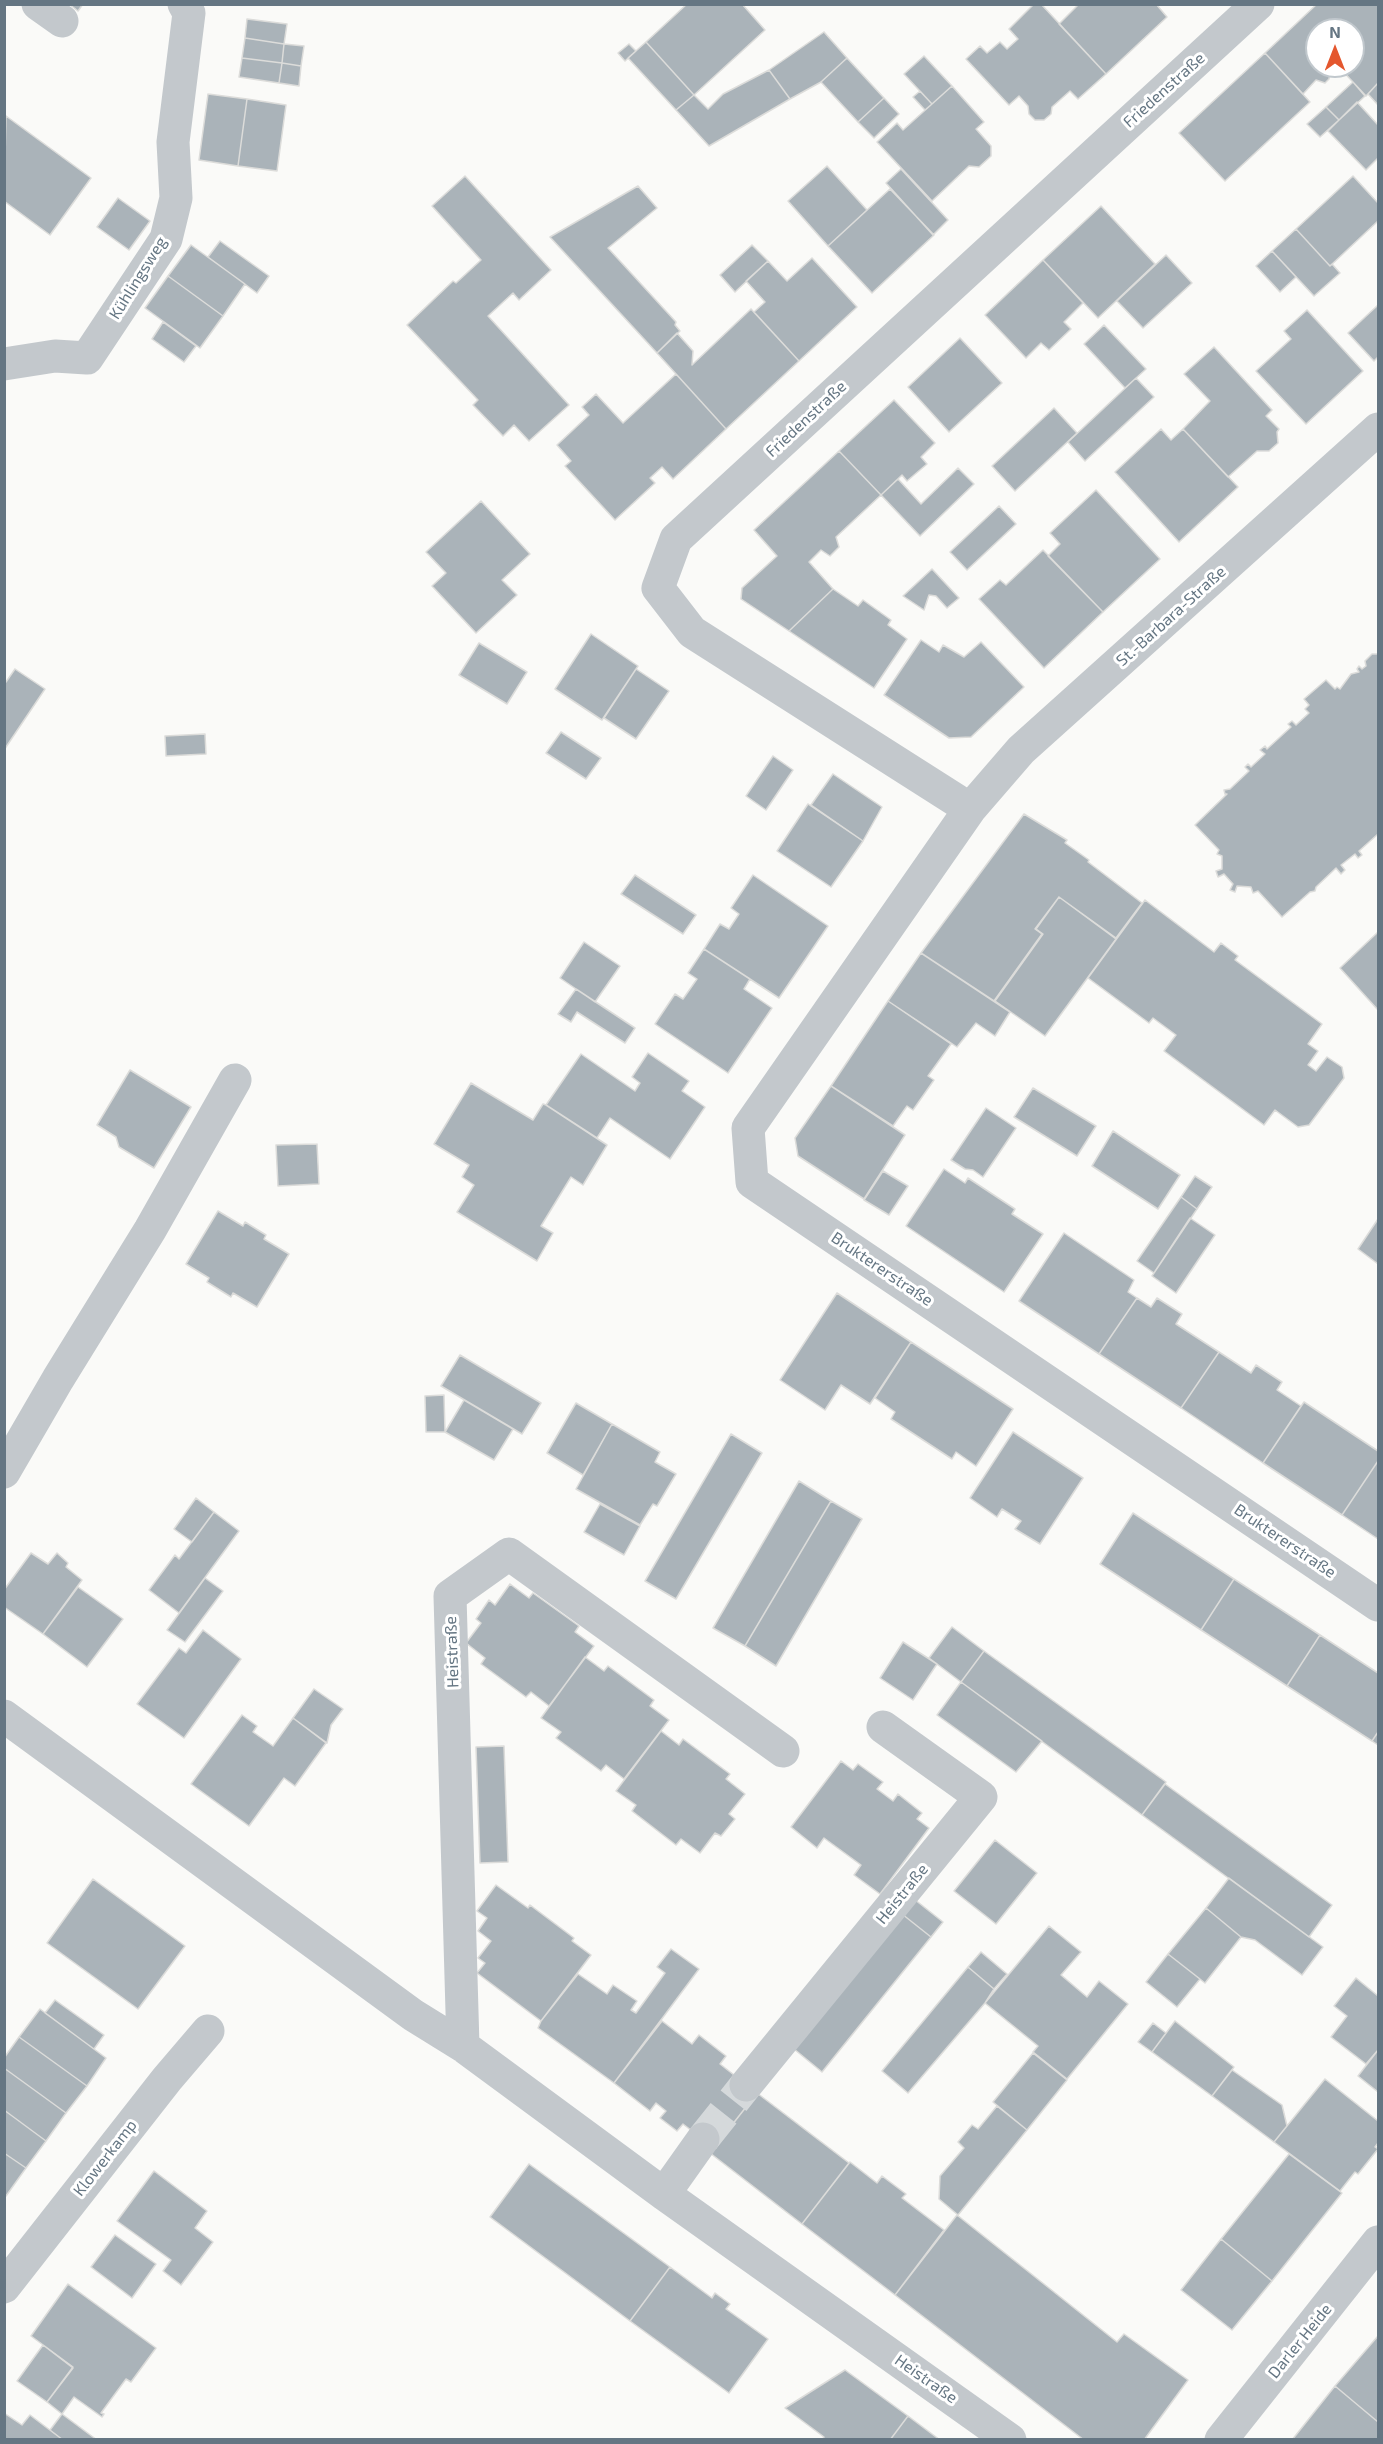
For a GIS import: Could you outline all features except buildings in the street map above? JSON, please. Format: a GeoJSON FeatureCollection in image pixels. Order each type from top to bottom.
{"type":"FeatureCollection","features":[{"type":"Feature","properties":{"kind":"street","name":"Kühlingsweg"},"geometry":{"type":"LineString","coordinates":[[4,364],[55,356],[87,358],[166,239],[176,198],[173,142],[189,13],[184,4]]}},
{"type":"Feature","properties":{"kind":"street","name":"Friedenstraße"},"geometry":{"type":"LineString","coordinates":[[970,809],[692,632],[658,588],[676,538],[1258,4]]}},
{"type":"Feature","properties":{"kind":"street","name":"St.-Barbara-Straße"},"geometry":{"type":"LineString","coordinates":[[970,809],[1021,750],[1378,429]]}},
{"type":"Feature","properties":{"kind":"street","name":"Bruktererstraße"},"geometry":{"type":"LineString","coordinates":[[970,809],[748,1128],[752,1182],[1378,1605]]}},
{"type":"Feature","properties":{"kind":"street"},"geometry":{"type":"LineString","coordinates":[[4,1472],[58,1379],[150,1230],[235,1080]]}},
{"type":"Feature","properties":{"kind":"street","name":"Heistraße"},"geometry":{"type":"LineString","coordinates":[[464,2046],[450,1596],[509,1554],[783,1751]]}},
{"type":"Feature","properties":{"kind":"street","name":"Heistraße"},"geometry":{"type":"LineString","coordinates":[[4,1716],[412,2015],[464,2046],[664,2194],[1010,2439]]}},
{"type":"Feature","properties":{"kind":"street","name":"Heistraße"},"geometry":{"type":"LineString","coordinates":[[746,2085],[981,1797],[883,1727]]}},
{"type":"Feature","properties":{"kind":"street","name":"Klowerkamp"},"geometry":{"type":"LineString","coordinates":[[4,2287],[167,2079],[208,2031]]}},
{"type":"Feature","properties":{"kind":"street"},"geometry":{"type":"LineString","coordinates":[[664,2194],[703,2139]]}},
{"type":"Feature","properties":{"kind":"street","name":"Darler Heide"},"geometry":{"type":"LineString","coordinates":[[1221,2439],[1378,2242]]}},
{"type":"Feature","properties":{"kind":"tunnel"},"geometry":{"type":"LineString","coordinates":[[703,2139],[746,2085]]}}]}
